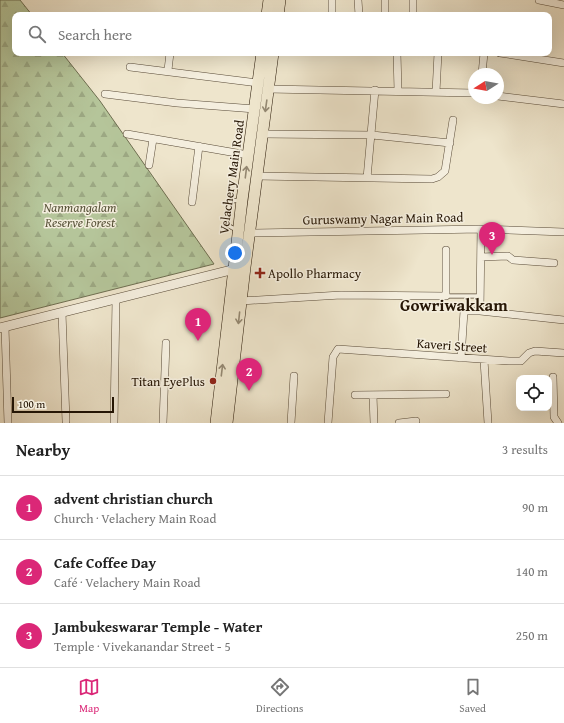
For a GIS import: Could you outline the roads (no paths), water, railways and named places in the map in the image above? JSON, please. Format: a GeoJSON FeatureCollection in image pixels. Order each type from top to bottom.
{"type":"FeatureCollection","features":[{"type":"Feature","properties":{"kind":"main road"},"geometry":{"type":"LineString","coordinates":[[267,12],[269,0]]}},
{"type":"Feature","properties":{"kind":"main road"},"geometry":{"type":"LineString","coordinates":[[278,12],[280,0]]}},
{"type":"Feature","properties":{"kind":"main road","name":"Velachery Main Road"},"geometry":{"type":"LineString","coordinates":[[227,423],[245,267],[242,200],[262,56]]}},
{"type":"Feature","properties":{"kind":"main road","name":"Velachery Main Road"},"geometry":{"type":"LineString","coordinates":[[216,423],[234,269],[257,176],[273,56]]}},
{"type":"Feature","properties":{"kind":"street"},"geometry":{"type":"LineString","coordinates":[[332,0],[332,12]]}},
{"type":"Feature","properties":{"kind":"street"},"geometry":{"type":"LineString","coordinates":[[358,0],[359,12]]}},
{"type":"Feature","properties":{"kind":"street"},"geometry":{"type":"LineString","coordinates":[[385,0],[385,12]]}},
{"type":"Feature","properties":{"kind":"street"},"geometry":{"type":"LineString","coordinates":[[413,0],[413,12]]}},
{"type":"Feature","properties":{"kind":"street"},"geometry":{"type":"LineString","coordinates":[[539,0],[564,6]]}},
{"type":"Feature","properties":{"kind":"street"},"geometry":{"type":"LineString","coordinates":[[168,70],[170,56]]}},
{"type":"Feature","properties":{"kind":"street"},"geometry":{"type":"LineString","coordinates":[[398,56],[398,91]]}},
{"type":"Feature","properties":{"kind":"street"},"geometry":{"type":"LineString","coordinates":[[436,92],[438,56]]}},
{"type":"Feature","properties":{"kind":"street"},"geometry":{"type":"LineString","coordinates":[[483,68],[484,56]]}},
{"type":"Feature","properties":{"kind":"street"},"geometry":{"type":"LineString","coordinates":[[519,56],[564,63]]}},
{"type":"Feature","properties":{"kind":"street"},"geometry":{"type":"LineString","coordinates":[[130,67],[168,70],[258,83]]}},
{"type":"Feature","properties":{"kind":"street"},"geometry":{"type":"LineString","coordinates":[[268,89],[468,93]]}},
{"type":"Feature","properties":{"kind":"street"},"geometry":{"type":"LineString","coordinates":[[367,178],[375,90]]}},
{"type":"Feature","properties":{"kind":"street"},"geometry":{"type":"LineString","coordinates":[[105,94],[177,103],[254,109]]}},
{"type":"Feature","properties":{"kind":"street"},"geometry":{"type":"LineString","coordinates":[[504,97],[564,104]]}},
{"type":"Feature","properties":{"kind":"street"},"geometry":{"type":"LineString","coordinates":[[257,176],[432,179],[438,177],[445,171],[453,120]]}},
{"type":"Feature","properties":{"kind":"street"},"geometry":{"type":"LineString","coordinates":[[127,134],[248,155]]}},
{"type":"Feature","properties":{"kind":"street"},"geometry":{"type":"LineString","coordinates":[[262,134],[372,135],[450,144]]}},
{"type":"Feature","properties":{"kind":"street"},"geometry":{"type":"LineString","coordinates":[[149,165],[153,139]]}},
{"type":"Feature","properties":{"kind":"street"},"geometry":{"type":"LineString","coordinates":[[192,202],[199,146]]}},
{"type":"Feature","properties":{"kind":"street"},"geometry":{"type":"LineString","coordinates":[[480,311],[481,229]]}},
{"type":"Feature","properties":{"kind":"street","name":"Guruswamy Nagar Main Road"},"geometry":{"type":"LineString","coordinates":[[244,232],[481,229],[564,232]]}},
{"type":"Feature","properties":{"kind":"street"},"geometry":{"type":"LineString","coordinates":[[241,301],[349,295],[446,296],[446,250]]}},
{"type":"Feature","properties":{"kind":"street"},"geometry":{"type":"LineString","coordinates":[[480,257],[508,256],[513,260],[554,263]]}},
{"type":"Feature","properties":{"kind":"street"},"geometry":{"type":"LineString","coordinates":[[8,423],[2,328],[245,267]]}},
{"type":"Feature","properties":{"kind":"street"},"geometry":{"type":"LineString","coordinates":[[114,423],[116,299]]}},
{"type":"Feature","properties":{"kind":"street"},"geometry":{"type":"LineString","coordinates":[[461,358],[464,311],[480,311],[564,320]]}},
{"type":"Feature","properties":{"kind":"street"},"geometry":{"type":"LineString","coordinates":[[62,313],[66,421]]}},
{"type":"Feature","properties":{"kind":"street"},"geometry":{"type":"LineString","coordinates":[[163,423],[166,343]]}},
{"type":"Feature","properties":{"kind":"street","name":"Kaveri Street"},"geometry":{"type":"LineString","coordinates":[[328,423],[333,357],[335,351],[342,349],[484,360],[521,361],[529,353],[535,351],[564,353]]}},
{"type":"Feature","properties":{"kind":"street"},"geometry":{"type":"LineString","coordinates":[[484,360],[488,423]]}},
{"type":"Feature","properties":{"kind":"street"},"geometry":{"type":"LineString","coordinates":[[291,423],[294,376]]}},
{"type":"Feature","properties":{"kind":"street"},"geometry":{"type":"LineString","coordinates":[[553,377],[554,417],[558,423]]}},
{"type":"Feature","properties":{"kind":"street"},"geometry":{"type":"LineString","coordinates":[[355,395],[446,394]]}},
{"type":"Feature","properties":{"kind":"street"},"geometry":{"type":"LineString","coordinates":[[373,395],[374,423]]}},
{"type":"Feature","properties":{"kind":"street"},"geometry":{"type":"LineString","coordinates":[[399,423],[416,421]]}},
{"type":"Feature","properties":{"kind":"lane"},"geometry":{"type":"LineString","coordinates":[[446,296],[480,296]]}},
{"type":"Feature","properties":{"kind":"place","name":"Jambukeswarar Temple - Water"},"geometry":{"type":"Point","coordinates":[492,255]}},
{"type":"Feature","properties":{"kind":"place","name":"Apollo Pharmacy"},"geometry":{"type":"Point","coordinates":[260,273]}},
{"type":"Feature","properties":{"kind":"place","name":"advent christian church"},"geometry":{"type":"Point","coordinates":[198,341]}},
{"type":"Feature","properties":{"kind":"place","name":"Titan EyePlus"},"geometry":{"type":"Point","coordinates":[213,381]}},
{"type":"Feature","properties":{"kind":"place","name":"Cafe Coffee Day"},"geometry":{"type":"Point","coordinates":[249,391]}},
{"type":"Feature","properties":{"kind":"district","name":"Gowriwakkam"},"geometry":{"type":"Point","coordinates":[454,305]}},
{"type":"Feature","properties":{"kind":"park label","name":"Nanmangalam Reserve Forest"},"geometry":{"type":"Point","coordinates":[80,214]}}]}
